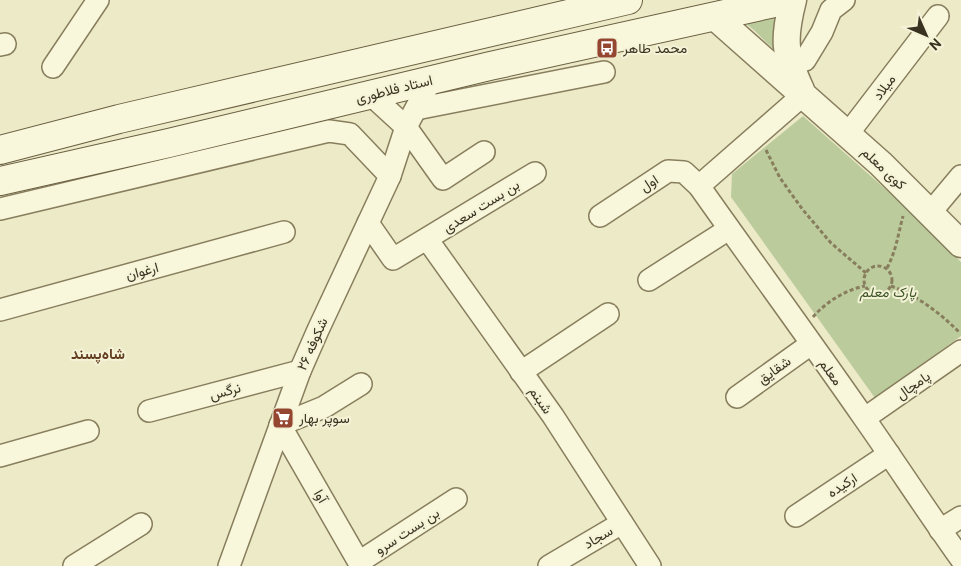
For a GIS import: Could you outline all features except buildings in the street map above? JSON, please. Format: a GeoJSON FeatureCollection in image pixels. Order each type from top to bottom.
{"type":"FeatureCollection","features":[{"type":"Feature","properties":{"kind":"main road"},"geometry":{"type":"LineString","coordinates":[[0,150],[119,119],[600,4],[628,0]]}},
{"type":"Feature","properties":{"kind":"main road","name":"استاد فلاطوری"},"geometry":{"type":"LineString","coordinates":[[0,181],[169,143],[431,80],[788,0]]}},
{"type":"Feature","properties":{"kind":"street"},"geometry":{"type":"LineString","coordinates":[[54,67],[98,0]]}},
{"type":"Feature","properties":{"kind":"street","name":"کوی معلم"},"geometry":{"type":"LineString","coordinates":[[793,0],[787,25],[786,48],[790,67],[803,95]]}},
{"type":"Feature","properties":{"kind":"street"},"geometry":{"type":"LineString","coordinates":[[805,60],[822,32],[831,10],[844,0]]}},
{"type":"Feature","properties":{"kind":"street","name":"میلاد"},"geometry":{"type":"LineString","coordinates":[[847,135],[938,16]]}},
{"type":"Feature","properties":{"kind":"street","name":"کوی معلم"},"geometry":{"type":"LineString","coordinates":[[715,17],[881,164],[918,210],[961,244]]}},
{"type":"Feature","properties":{"kind":"street"},"geometry":{"type":"LineString","coordinates":[[411,118],[604,72]]}},
{"type":"Feature","properties":{"kind":"street","name":"شکوفه ۲۶"},"geometry":{"type":"LineString","coordinates":[[229,566],[300,371],[390,176],[411,118],[431,80]]}},
{"type":"Feature","properties":{"kind":"street"},"geometry":{"type":"LineString","coordinates":[[372,95],[411,118],[443,179],[484,152]]}},
{"type":"Feature","properties":{"kind":"street"},"geometry":{"type":"LineString","coordinates":[[699,186],[803,95]]}},
{"type":"Feature","properties":{"kind":"street"},"geometry":{"type":"LineString","coordinates":[[0,209],[329,131],[350,134],[390,176]]}},
{"type":"Feature","properties":{"kind":"street","name":"اول"},"geometry":{"type":"LineString","coordinates":[[600,216],[668,171],[684,172],[699,186]]}},
{"type":"Feature","properties":{"kind":"street","name":"بن بست سعدی"},"geometry":{"type":"LineString","coordinates":[[368,223],[393,259],[535,173]]}},
{"type":"Feature","properties":{"kind":"street"},"geometry":{"type":"LineString","coordinates":[[918,210],[961,176]]}},
{"type":"Feature","properties":{"kind":"street","name":"معلم"},"geometry":{"type":"LineString","coordinates":[[699,186],[865,418],[961,559]]}},
{"type":"Feature","properties":{"kind":"street"},"geometry":{"type":"LineString","coordinates":[[649,280],[729,229]]}},
{"type":"Feature","properties":{"kind":"street","name":"ارغوان"},"geometry":{"type":"LineString","coordinates":[[0,310],[284,232]]}},
{"type":"Feature","properties":{"kind":"street","name":"شبنم"},"geometry":{"type":"LineString","coordinates":[[427,239],[553,416],[650,566]]}},
{"type":"Feature","properties":{"kind":"street"},"geometry":{"type":"LineString","coordinates":[[521,372],[608,314]]}},
{"type":"Feature","properties":{"kind":"street","name":"شقایق"},"geometry":{"type":"LineString","coordinates":[[737,397],[806,338]]}},
{"type":"Feature","properties":{"kind":"street","name":"پامچال"},"geometry":{"type":"LineString","coordinates":[[865,418],[961,352]]}},
{"type":"Feature","properties":{"kind":"street","name":"نرگس"},"geometry":{"type":"LineString","coordinates":[[149,411],[300,371]]}},
{"type":"Feature","properties":{"kind":"street"},"geometry":{"type":"LineString","coordinates":[[280,425],[324,407],[361,384]]}},
{"type":"Feature","properties":{"kind":"street","name":"آوا"},"geometry":{"type":"LineString","coordinates":[[280,425],[360,564]]}},
{"type":"Feature","properties":{"kind":"street"},"geometry":{"type":"LineString","coordinates":[[0,456],[88,431]]}},
{"type":"Feature","properties":{"kind":"street","name":"ارکیده"},"geometry":{"type":"LineString","coordinates":[[796,516],[889,454]]}},
{"type":"Feature","properties":{"kind":"street","name":"بن بست سرو"},"geometry":{"type":"LineString","coordinates":[[360,564],[456,499]]}},
{"type":"Feature","properties":{"kind":"street"},"geometry":{"type":"LineString","coordinates":[[940,530],[961,517]]}},
{"type":"Feature","properties":{"kind":"street","name":"سجاد"},"geometry":{"type":"LineString","coordinates":[[549,566],[622,523]]}},
{"type":"Feature","properties":{"kind":"street"},"geometry":{"type":"LineString","coordinates":[[74,566],[141,524]]}},
{"type":"Feature","properties":{"kind":"path"},"geometry":{"type":"LineString","coordinates":[[764,148],[780,178],[803,210],[831,243],[866,272]]}},
{"type":"Feature","properties":{"kind":"path"},"geometry":{"type":"LineString","coordinates":[[887,268],[894,256],[898,241],[918,210]]}},
{"type":"Feature","properties":{"kind":"path"},"geometry":{"type":"LineString","coordinates":[[873,266],[887,268],[892,276],[892,286],[885,292],[880,294],[872,292],[865,286],[866,272],[873,266]]}},
{"type":"Feature","properties":{"kind":"path"},"geometry":{"type":"LineString","coordinates":[[806,338],[815,315],[828,303],[848,291],[865,286]]}},
{"type":"Feature","properties":{"kind":"path"},"geometry":{"type":"LineString","coordinates":[[892,286],[907,292],[925,304],[961,334]]}},
{"type":"Feature","properties":{"kind":"green space"},"geometry":{"type":"Polygon","coordinates":[[[780,10],[779,53],[750,27],[738,19],[780,10]]]}},
{"type":"Feature","properties":{"kind":"green space","name":"پارک معلم"},"geometry":{"type":"Polygon","coordinates":[[[803,116],[917,217],[961,262],[961,336],[875,398],[731,197],[732,174],[803,116]]]}},
{"type":"Feature","properties":{"kind":"place","name":"محمد طاهر"},"geometry":{"type":"Point","coordinates":[607,48]}},
{"type":"Feature","properties":{"kind":"place","name":"سوپر بهار"},"geometry":{"type":"Point","coordinates":[283,418]}},
{"type":"Feature","properties":{"kind":"district","name":"شاه‌پسند"},"geometry":{"type":"Point","coordinates":[98,354]}}]}
